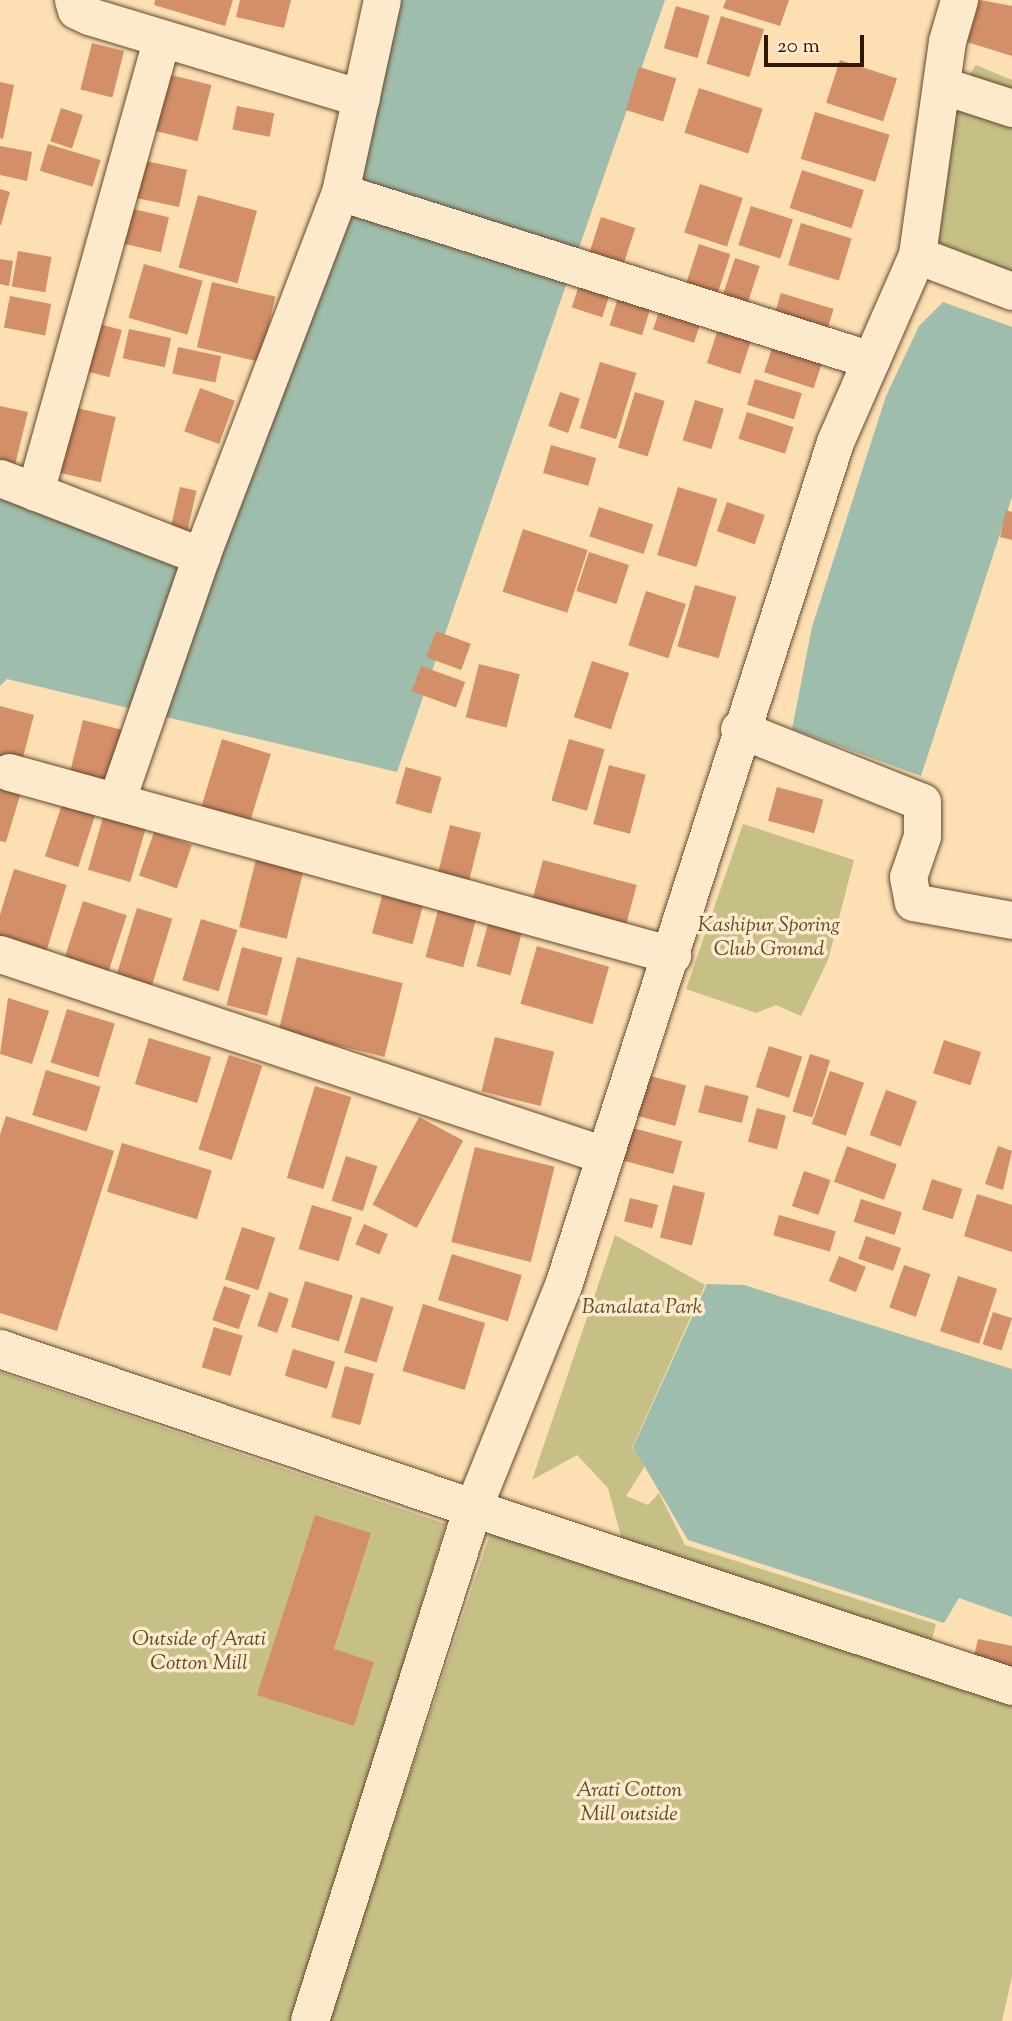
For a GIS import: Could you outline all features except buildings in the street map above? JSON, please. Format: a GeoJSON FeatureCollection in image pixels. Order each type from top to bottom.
{"type":"FeatureCollection","features":[{"type":"Feature","properties":{"kind":"street"},"geometry":{"type":"LineString","coordinates":[[73,0],[76,10],[89,16],[161,40],[362,98]]}},
{"type":"Feature","properties":{"kind":"street"},"geometry":{"type":"LineString","coordinates":[[117,799],[201,556],[340,192],[382,0]]}},
{"type":"Feature","properties":{"kind":"street"},"geometry":{"type":"LineString","coordinates":[[310,2021],[473,1507],[563,1285],[671,955],[739,729],[835,442],[917,255],[941,85],[959,0]]}},
{"type":"Feature","properties":{"kind":"street"},"geometry":{"type":"LineString","coordinates":[[35,492],[161,40]]}},
{"type":"Feature","properties":{"kind":"street"},"geometry":{"type":"LineString","coordinates":[[941,85],[1012,108]]}},
{"type":"Feature","properties":{"kind":"street"},"geometry":{"type":"LineString","coordinates":[[340,192],[871,360]]}},
{"type":"Feature","properties":{"kind":"street"},"geometry":{"type":"LineString","coordinates":[[917,255],[1012,291]]}},
{"type":"Feature","properties":{"kind":"street"},"geometry":{"type":"LineString","coordinates":[[0,478],[201,556]]}},
{"type":"Feature","properties":{"kind":"street"},"geometry":{"type":"LineString","coordinates":[[739,729],[922,802],[922,836],[908,877],[914,902],[1012,920]]}},
{"type":"Feature","properties":{"kind":"street"},"geometry":{"type":"LineString","coordinates":[[9,772],[117,799],[671,955]]}},
{"type":"Feature","properties":{"kind":"street"},"geometry":{"type":"LineString","coordinates":[[0,954],[604,1155]]}},
{"type":"Feature","properties":{"kind":"street"},"geometry":{"type":"LineString","coordinates":[[0,1349],[1012,1686]]}},
{"type":"Feature","properties":{"kind":"green space"},"geometry":{"type":"Polygon","coordinates":[[[976,65],[1012,80],[1012,283],[943,249],[931,226],[957,93],[976,65]]]}},
{"type":"Feature","properties":{"kind":"green space","name":"Kashipur Sporing Club Ground"},"geometry":{"type":"Polygon","coordinates":[[[743,824],[854,860],[828,960],[801,1016],[776,1005],[756,1013],[686,989],[743,824]]]}},
{"type":"Feature","properties":{"kind":"green space","name":"Banalata Park"},"geometry":{"type":"Polygon","coordinates":[[[615,1235],[705,1285],[632,1448],[645,1453],[647,1463],[626,1496],[648,1505],[659,1493],[685,1545],[936,1624],[929,1650],[623,1544],[608,1488],[577,1455],[532,1480],[615,1235]]]}},
{"type":"Feature","properties":{"kind":"green space","name":"Outside of Arati Cotton Mill"},"geometry":{"type":"Polygon","coordinates":[[[0,1372],[446,1524],[294,2021],[0,2021],[0,1372]]]}},
{"type":"Feature","properties":{"kind":"green space","name":"Arati Cotton Mill outside"},"geometry":{"type":"Polygon","coordinates":[[[490,1534],[1012,1693],[1012,1976],[1002,2021],[328,2021],[490,1534]]]}},
{"type":"Feature","properties":{"kind":"shaded area"},"geometry":{"type":"Polygon","coordinates":[[[392,0],[665,0],[397,772],[7,679],[0,686],[0,492],[213,568],[392,0]]]}},
{"type":"Feature","properties":{"kind":"shaded area"},"geometry":{"type":"Polygon","coordinates":[[[943,302],[1012,327],[1012,497],[921,776],[792,729],[812,627],[886,396],[919,326],[943,302]]]}},
{"type":"Feature","properties":{"kind":"shaded area"},"geometry":{"type":"Polygon","coordinates":[[[707,1284],[744,1285],[1012,1369],[1012,1617],[959,1598],[944,1623],[688,1540],[633,1447],[707,1284]]]}}]}
